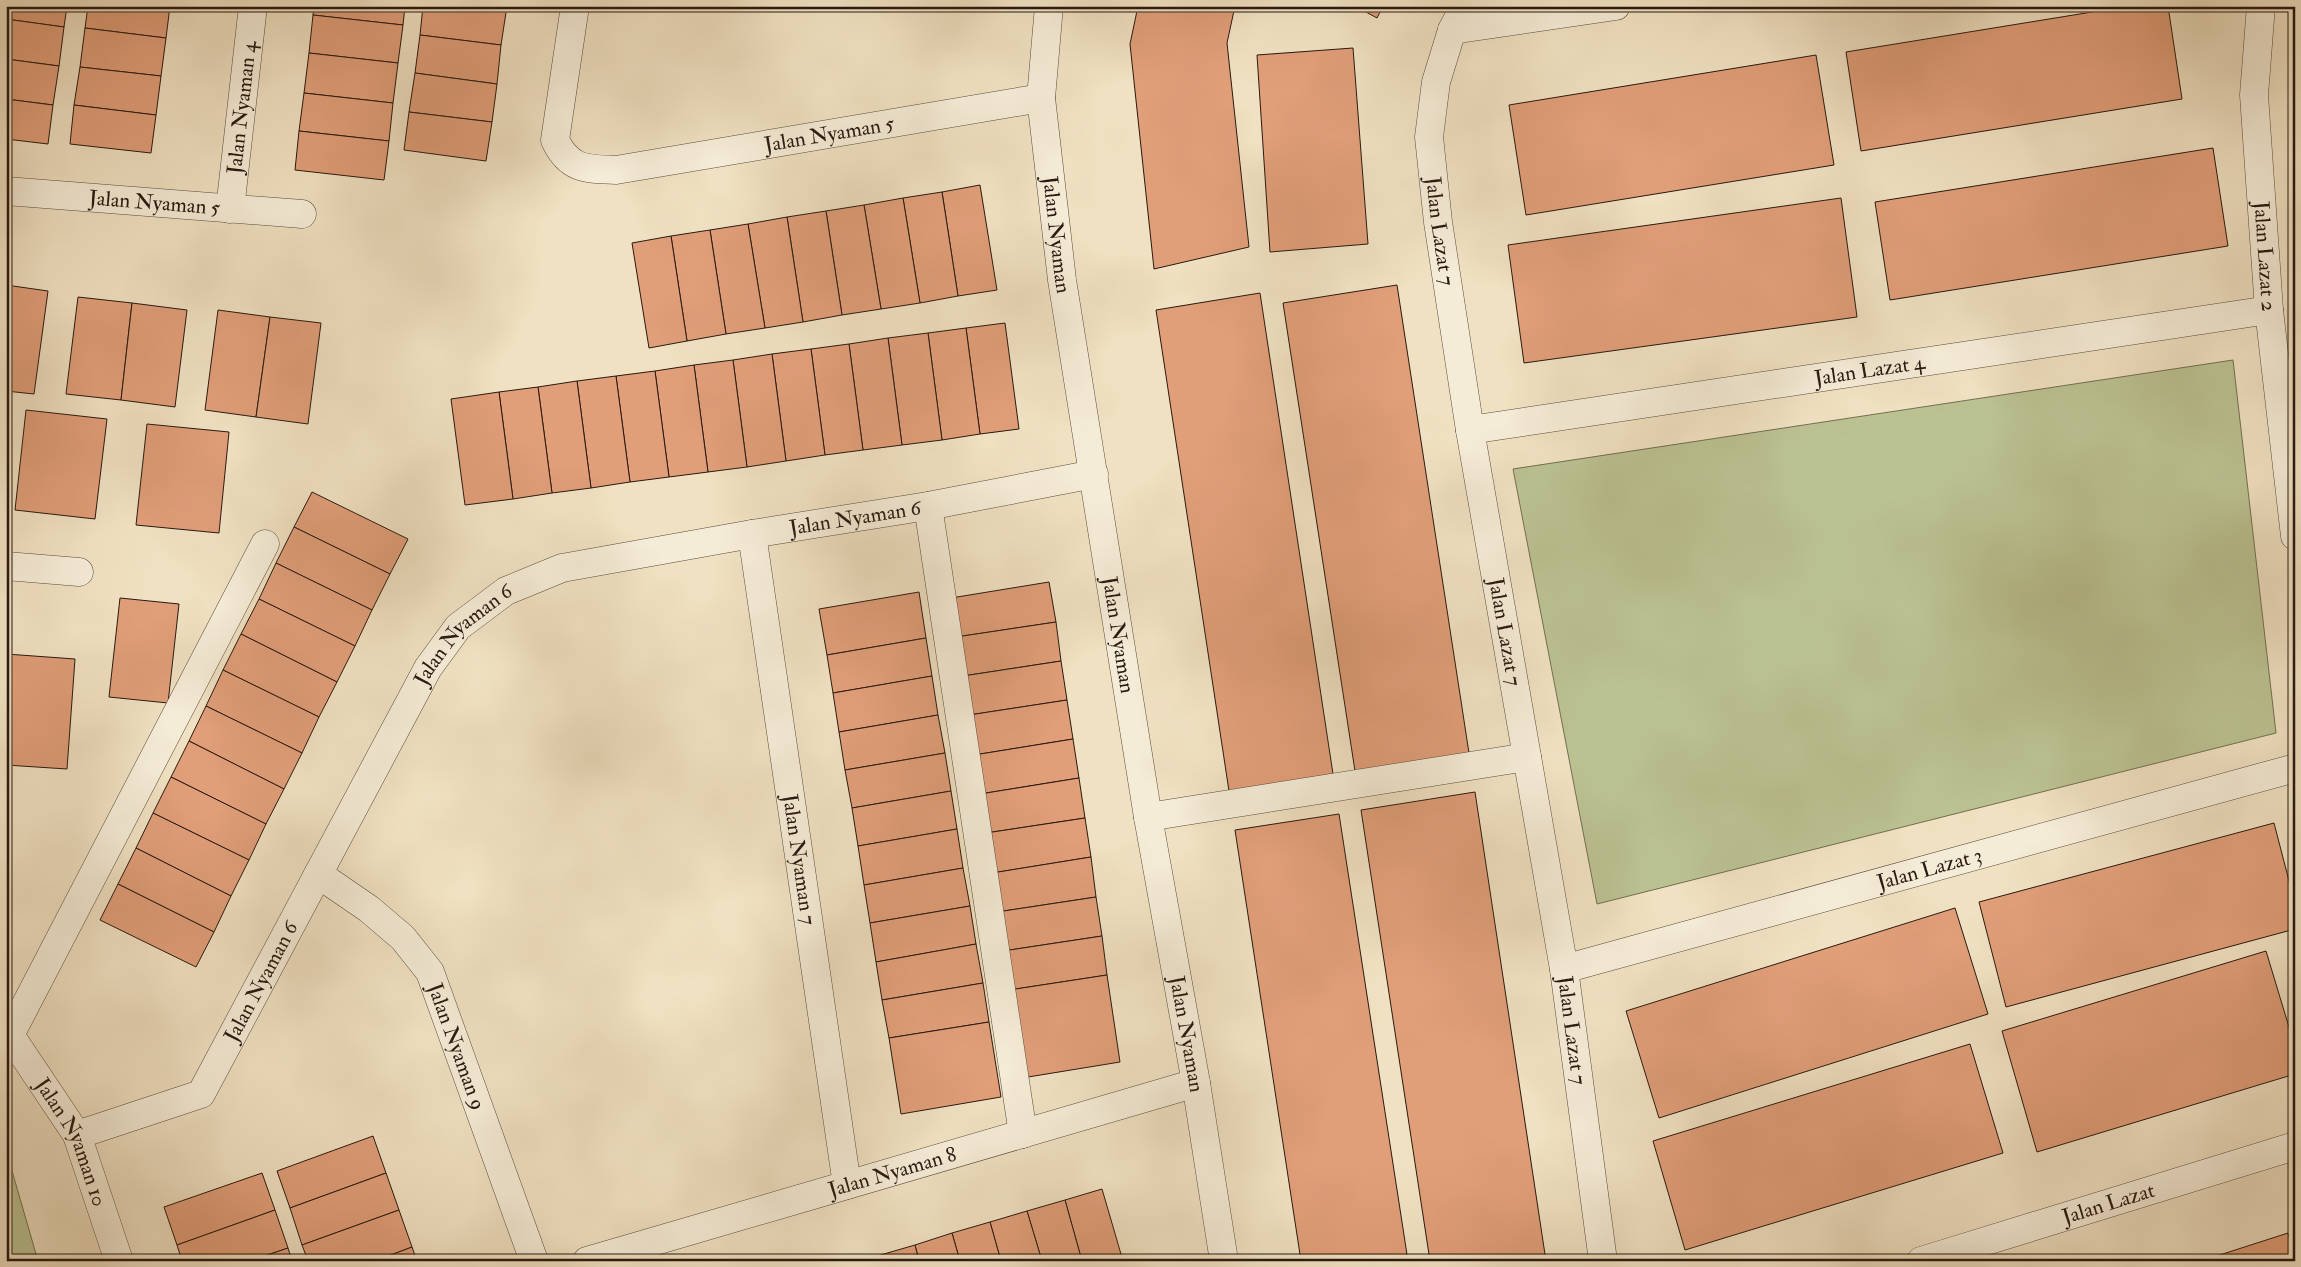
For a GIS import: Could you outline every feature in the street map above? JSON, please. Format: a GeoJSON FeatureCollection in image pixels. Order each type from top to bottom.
{"type":"FeatureCollection","features":[{"type":"Feature","properties":{"kind":"street","name":"Jalan Nyaman 4"},"geometry":{"type":"LineString","coordinates":[[230,209],[252,6]]}},
{"type":"Feature","properties":{"kind":"street","name":"Jalan Nyaman 5"},"geometry":{"type":"LineString","coordinates":[[575,6],[555,140],[561,153],[574,165],[589,169],[616,170],[1041,98]]}},
{"type":"Feature","properties":{"kind":"street","name":"Jalan Nyaman"},"geometry":{"type":"LineString","coordinates":[[1049,6],[1041,98],[1062,280],[1148,817],[1196,1083],[1224,1261]]}},
{"type":"Feature","properties":{"kind":"street","name":"Jalan Lazat 7"},"geometry":{"type":"LineString","coordinates":[[1465,6],[1452,30],[1436,82],[1429,137],[1438,222],[1470,430],[1564,969],[1603,1261]]}},
{"type":"Feature","properties":{"kind":"street"},"geometry":{"type":"LineString","coordinates":[[1452,30],[1616,6]]}},
{"type":"Feature","properties":{"kind":"street","name":"Jalan Lazat 2"},"geometry":{"type":"LineString","coordinates":[[2261,6],[2254,95],[2269,310],[2295,536]]}},
{"type":"Feature","properties":{"kind":"street","name":"Jalan Nyaman 5"},"geometry":{"type":"LineString","coordinates":[[6,191],[302,214]]}},
{"type":"Feature","properties":{"kind":"street","name":"Jalan Lazat 4"},"geometry":{"type":"LineString","coordinates":[[1470,430],[2269,310]]}},
{"type":"Feature","properties":{"kind":"street","name":"Jalan Nyaman 6"},"geometry":{"type":"LineString","coordinates":[[77,1135],[201,1094],[428,668],[458,627],[506,591],[562,568],[752,534],[928,506],[1094,474]]}},
{"type":"Feature","properties":{"kind":"street"},"geometry":{"type":"LineString","coordinates":[[928,506],[1023,1134]]}},
{"type":"Feature","properties":{"kind":"street","name":"Jalan Nyaman 7"},"geometry":{"type":"LineString","coordinates":[[752,534],[847,1185]]}},
{"type":"Feature","properties":{"kind":"street"},"geometry":{"type":"LineString","coordinates":[[8,1034],[265,544]]}},
{"type":"Feature","properties":{"kind":"street"},"geometry":{"type":"LineString","coordinates":[[6,566],[79,572]]}},
{"type":"Feature","properties":{"kind":"street"},"geometry":{"type":"LineString","coordinates":[[1148,817],[1527,757]]}},
{"type":"Feature","properties":{"kind":"street","name":"Jalan Lazat 3"},"geometry":{"type":"LineString","coordinates":[[1564,969],[2295,768]]}},
{"type":"Feature","properties":{"kind":"street","name":"Jalan Nyaman 9"},"geometry":{"type":"LineString","coordinates":[[318,874],[369,909],[403,938],[430,972],[534,1261]]}},
{"type":"Feature","properties":{"kind":"street","name":"Jalan Nyaman 10"},"geometry":{"type":"LineString","coordinates":[[8,1034],[77,1135],[118,1261]]}},
{"type":"Feature","properties":{"kind":"street","name":"Jalan Nyaman 8"},"geometry":{"type":"LineString","coordinates":[[586,1261],[1196,1083]]}},
{"type":"Feature","properties":{"kind":"street","name":"Jalan Lazat"},"geometry":{"type":"LineString","coordinates":[[1921,1261],[2295,1146]]}},
{"type":"Feature","properties":{"kind":"green space"},"geometry":{"type":"Polygon","coordinates":[[[2233,360],[2276,733],[1597,904],[1513,469],[2233,360]]]}},
{"type":"Feature","properties":{"kind":"green space"},"geometry":{"type":"Polygon","coordinates":[[[6,1150],[38,1261],[6,1261],[6,1150]]]}},
{"type":"Feature","properties":{"kind":"building"},"geometry":{"type":"Polygon","coordinates":[[[6,6],[67,6],[64,27],[6,19],[6,6]]]}},
{"type":"Feature","properties":{"kind":"building"},"geometry":{"type":"Polygon","coordinates":[[[88,6],[170,6],[166,38],[85,28],[88,6]]]}},
{"type":"Feature","properties":{"kind":"building"},"geometry":{"type":"Polygon","coordinates":[[[314,6],[405,6],[403,25],[313,15],[314,6]]]}},
{"type":"Feature","properties":{"kind":"building"},"geometry":{"type":"Polygon","coordinates":[[[423,6],[507,6],[501,45],[420,35],[423,6]]]}},
{"type":"Feature","properties":{"kind":"building"},"geometry":{"type":"Polygon","coordinates":[[[1138,6],[1235,6],[1227,43],[1249,247],[1154,269],[1130,44],[1138,6]]]}},
{"type":"Feature","properties":{"kind":"building"},"geometry":{"type":"Polygon","coordinates":[[[1355,6],[1383,6],[1377,18],[1355,6]]]}},
{"type":"Feature","properties":{"kind":"building"},"geometry":{"type":"Polygon","coordinates":[[[2129,6],[2168,6],[2182,99],[1861,151],[1846,52],[2129,6]]]}},
{"type":"Feature","properties":{"kind":"building"},"geometry":{"type":"Polygon","coordinates":[[[313,15],[403,25],[398,63],[309,53],[313,15]]]}},
{"type":"Feature","properties":{"kind":"building"},"geometry":{"type":"Polygon","coordinates":[[[6,19],[64,27],[59,66],[6,59],[6,19]]]}},
{"type":"Feature","properties":{"kind":"building"},"geometry":{"type":"Polygon","coordinates":[[[85,28],[166,38],[161,76],[80,67],[85,28]]]}},
{"type":"Feature","properties":{"kind":"building"},"geometry":{"type":"Polygon","coordinates":[[[420,35],[501,45],[497,84],[415,73],[420,35]]]}},
{"type":"Feature","properties":{"kind":"building"},"geometry":{"type":"Polygon","coordinates":[[[1353,48],[1368,244],[1270,252],[1257,55],[1353,48]]]}},
{"type":"Feature","properties":{"kind":"building"},"geometry":{"type":"Polygon","coordinates":[[[309,53],[398,63],[393,103],[304,93],[309,53]]]}},
{"type":"Feature","properties":{"kind":"building"},"geometry":{"type":"Polygon","coordinates":[[[1816,55],[1834,165],[1526,215],[1509,105],[1816,55]]]}},
{"type":"Feature","properties":{"kind":"building"},"geometry":{"type":"Polygon","coordinates":[[[6,59],[59,66],[53,105],[6,99],[6,59]]]}},
{"type":"Feature","properties":{"kind":"building"},"geometry":{"type":"Polygon","coordinates":[[[80,67],[161,76],[156,115],[74,105],[80,67]]]}},
{"type":"Feature","properties":{"kind":"building"},"geometry":{"type":"Polygon","coordinates":[[[415,73],[497,84],[492,122],[409,112],[415,73]]]}},
{"type":"Feature","properties":{"kind":"building"},"geometry":{"type":"Polygon","coordinates":[[[304,93],[393,103],[389,141],[299,131],[304,93]]]}},
{"type":"Feature","properties":{"kind":"building"},"geometry":{"type":"Polygon","coordinates":[[[6,99],[53,105],[48,144],[6,139],[6,99]]]}},
{"type":"Feature","properties":{"kind":"building"},"geometry":{"type":"Polygon","coordinates":[[[74,105],[156,115],[151,153],[70,144],[74,105]]]}},
{"type":"Feature","properties":{"kind":"building"},"geometry":{"type":"Polygon","coordinates":[[[409,112],[492,122],[486,161],[404,150],[409,112]]]}},
{"type":"Feature","properties":{"kind":"building"},"geometry":{"type":"Polygon","coordinates":[[[299,131],[389,141],[384,180],[295,170],[299,131]]]}},
{"type":"Feature","properties":{"kind":"building"},"geometry":{"type":"Polygon","coordinates":[[[2213,148],[2228,246],[1890,300],[1875,202],[2213,148]]]}},
{"type":"Feature","properties":{"kind":"building"},"geometry":{"type":"Polygon","coordinates":[[[980,185],[997,290],[958,296],[942,192],[980,185]]]}},
{"type":"Feature","properties":{"kind":"building"},"geometry":{"type":"Polygon","coordinates":[[[942,192],[958,296],[920,303],[903,198],[942,192]]]}},
{"type":"Feature","properties":{"kind":"building"},"geometry":{"type":"Polygon","coordinates":[[[903,198],[920,303],[881,309],[864,205],[903,198]]]}},
{"type":"Feature","properties":{"kind":"building"},"geometry":{"type":"Polygon","coordinates":[[[1841,198],[1857,317],[1524,363],[1508,245],[1841,198]]]}},
{"type":"Feature","properties":{"kind":"building"},"geometry":{"type":"Polygon","coordinates":[[[864,205],[881,309],[842,315],[826,211],[864,205]]]}},
{"type":"Feature","properties":{"kind":"building"},"geometry":{"type":"Polygon","coordinates":[[[826,211],[842,315],[803,322],[787,217],[826,211]]]}},
{"type":"Feature","properties":{"kind":"building"},"geometry":{"type":"Polygon","coordinates":[[[787,217],[803,322],[765,328],[748,224],[787,217]]]}},
{"type":"Feature","properties":{"kind":"building"},"geometry":{"type":"Polygon","coordinates":[[[748,224],[765,328],[726,334],[710,230],[748,224]]]}},
{"type":"Feature","properties":{"kind":"building"},"geometry":{"type":"Polygon","coordinates":[[[710,230],[726,334],[687,341],[671,236],[710,230]]]}},
{"type":"Feature","properties":{"kind":"building"},"geometry":{"type":"Polygon","coordinates":[[[671,236],[687,341],[649,348],[632,243],[671,236]]]}},
{"type":"Feature","properties":{"kind":"building"},"geometry":{"type":"Polygon","coordinates":[[[6,285],[48,291],[34,394],[6,391],[6,285]]]}},
{"type":"Feature","properties":{"kind":"building"},"geometry":{"type":"Polygon","coordinates":[[[1397,285],[1469,753],[1355,771],[1283,303],[1397,285]]]}},
{"type":"Feature","properties":{"kind":"building"},"geometry":{"type":"Polygon","coordinates":[[[1260,293],[1333,774],[1229,791],[1156,310],[1260,293]]]}},
{"type":"Feature","properties":{"kind":"building"},"geometry":{"type":"Polygon","coordinates":[[[78,297],[132,303],[121,400],[66,394],[78,297]]]}},
{"type":"Feature","properties":{"kind":"building"},"geometry":{"type":"Polygon","coordinates":[[[132,303],[187,310],[175,407],[121,400],[132,303]]]}},
{"type":"Feature","properties":{"kind":"building"},"geometry":{"type":"Polygon","coordinates":[[[218,310],[270,317],[256,417],[205,410],[218,310]]]}},
{"type":"Feature","properties":{"kind":"building"},"geometry":{"type":"Polygon","coordinates":[[[270,317],[321,323],[308,424],[256,417],[270,317]]]}},
{"type":"Feature","properties":{"kind":"building"},"geometry":{"type":"Polygon","coordinates":[[[1005,323],[1019,429],[980,434],[966,328],[1005,323]]]}},
{"type":"Feature","properties":{"kind":"building"},"geometry":{"type":"Polygon","coordinates":[[[966,328],[980,434],[942,440],[928,333],[966,328]]]}},
{"type":"Feature","properties":{"kind":"building"},"geometry":{"type":"Polygon","coordinates":[[[928,333],[942,440],[902,445],[888,338],[928,333]]]}},
{"type":"Feature","properties":{"kind":"building"},"geometry":{"type":"Polygon","coordinates":[[[888,338],[902,445],[863,450],[849,344],[888,338]]]}},
{"type":"Feature","properties":{"kind":"building"},"geometry":{"type":"Polygon","coordinates":[[[849,344],[863,450],[825,455],[811,349],[849,344]]]}},
{"type":"Feature","properties":{"kind":"building"},"geometry":{"type":"Polygon","coordinates":[[[811,349],[825,455],[786,461],[772,354],[811,349]]]}},
{"type":"Feature","properties":{"kind":"building"},"geometry":{"type":"Polygon","coordinates":[[[772,354],[786,461],[747,467],[733,360],[772,354]]]}},
{"type":"Feature","properties":{"kind":"building"},"geometry":{"type":"Polygon","coordinates":[[[733,360],[747,467],[708,472],[694,365],[733,360]]]}},
{"type":"Feature","properties":{"kind":"building"},"geometry":{"type":"Polygon","coordinates":[[[694,365],[708,472],[669,477],[655,371],[694,365]]]}},
{"type":"Feature","properties":{"kind":"building"},"geometry":{"type":"Polygon","coordinates":[[[655,371],[669,477],[630,482],[616,376],[655,371]]]}},
{"type":"Feature","properties":{"kind":"building"},"geometry":{"type":"Polygon","coordinates":[[[616,376],[630,482],[591,488],[577,381],[616,376]]]}},
{"type":"Feature","properties":{"kind":"building"},"geometry":{"type":"Polygon","coordinates":[[[577,381],[591,488],[552,493],[538,387],[577,381]]]}},
{"type":"Feature","properties":{"kind":"building"},"geometry":{"type":"Polygon","coordinates":[[[538,387],[552,493],[513,499],[499,392],[538,387]]]}},
{"type":"Feature","properties":{"kind":"building"},"geometry":{"type":"Polygon","coordinates":[[[499,392],[513,499],[465,505],[451,399],[499,392]]]}},
{"type":"Feature","properties":{"kind":"building"},"geometry":{"type":"Polygon","coordinates":[[[26,410],[107,419],[95,519],[15,510],[26,410]]]}},
{"type":"Feature","properties":{"kind":"building"},"geometry":{"type":"Polygon","coordinates":[[[147,424],[229,432],[219,533],[136,525],[147,424]]]}},
{"type":"Feature","properties":{"kind":"building"},"geometry":{"type":"Polygon","coordinates":[[[312,492],[408,539],[390,574],[294,527],[312,492]]]}},
{"type":"Feature","properties":{"kind":"building"},"geometry":{"type":"Polygon","coordinates":[[[294,527],[390,574],[372,610],[276,563],[294,527]]]}},
{"type":"Feature","properties":{"kind":"building"},"geometry":{"type":"Polygon","coordinates":[[[276,563],[372,610],[355,646],[259,599],[276,563]]]}},
{"type":"Feature","properties":{"kind":"building"},"geometry":{"type":"Polygon","coordinates":[[[1049,582],[1056,622],[956,637],[951,598],[1049,582]]]}},
{"type":"Feature","properties":{"kind":"building"},"geometry":{"type":"Polygon","coordinates":[[[919,592],[926,638],[827,655],[819,609],[919,592]]]}},
{"type":"Feature","properties":{"kind":"building"},"geometry":{"type":"Polygon","coordinates":[[[120,598],[179,604],[168,703],[109,697],[120,598]]]}},
{"type":"Feature","properties":{"kind":"building"},"geometry":{"type":"Polygon","coordinates":[[[259,599],[355,646],[337,682],[241,634],[259,599]]]}},
{"type":"Feature","properties":{"kind":"building"},"geometry":{"type":"Polygon","coordinates":[[[1056,622],[1061,661],[963,676],[956,637],[1056,622]]]}},
{"type":"Feature","properties":{"kind":"building"},"geometry":{"type":"Polygon","coordinates":[[[241,634],[337,682],[319,717],[223,670],[241,634]]]}},
{"type":"Feature","properties":{"kind":"building"},"geometry":{"type":"Polygon","coordinates":[[[926,638],[932,676],[833,693],[827,655],[926,638]]]}},
{"type":"Feature","properties":{"kind":"building"},"geometry":{"type":"Polygon","coordinates":[[[6,654],[75,659],[67,769],[6,765],[6,654]]]}},
{"type":"Feature","properties":{"kind":"building"},"geometry":{"type":"Polygon","coordinates":[[[1061,661],[1067,700],[969,715],[963,676],[1061,661]]]}},
{"type":"Feature","properties":{"kind":"building"},"geometry":{"type":"Polygon","coordinates":[[[223,670],[319,717],[302,753],[206,706],[223,670]]]}},
{"type":"Feature","properties":{"kind":"building"},"geometry":{"type":"Polygon","coordinates":[[[932,676],[938,715],[839,732],[833,693],[932,676]]]}},
{"type":"Feature","properties":{"kind":"building"},"geometry":{"type":"Polygon","coordinates":[[[1067,700],[1073,739],[974,755],[969,715],[1067,700]]]}},
{"type":"Feature","properties":{"kind":"building"},"geometry":{"type":"Polygon","coordinates":[[[206,706],[302,753],[284,789],[189,741],[206,706]]]}},
{"type":"Feature","properties":{"kind":"building"},"geometry":{"type":"Polygon","coordinates":[[[938,715],[945,753],[845,770],[839,732],[938,715]]]}},
{"type":"Feature","properties":{"kind":"building"},"geometry":{"type":"Polygon","coordinates":[[[1073,739],[1079,778],[980,794],[974,755],[1073,739]]]}},
{"type":"Feature","properties":{"kind":"building"},"geometry":{"type":"Polygon","coordinates":[[[189,741],[284,789],[266,824],[171,777],[189,741]]]}},
{"type":"Feature","properties":{"kind":"building"},"geometry":{"type":"Polygon","coordinates":[[[945,753],[951,791],[852,808],[845,770],[945,753]]]}},
{"type":"Feature","properties":{"kind":"building"},"geometry":{"type":"Polygon","coordinates":[[[171,777],[266,824],[249,860],[153,813],[171,777]]]}},
{"type":"Feature","properties":{"kind":"building"},"geometry":{"type":"Polygon","coordinates":[[[1079,778],[1085,818],[986,833],[980,794],[1079,778]]]}},
{"type":"Feature","properties":{"kind":"building"},"geometry":{"type":"Polygon","coordinates":[[[951,791],[957,829],[858,846],[852,808],[951,791]]]}},
{"type":"Feature","properties":{"kind":"building"},"geometry":{"type":"Polygon","coordinates":[[[1475,792],[1546,1261],[1430,1261],[1361,810],[1475,792]]]}},
{"type":"Feature","properties":{"kind":"building"},"geometry":{"type":"Polygon","coordinates":[[[153,813],[249,860],[231,896],[136,848],[153,813]]]}},
{"type":"Feature","properties":{"kind":"building"},"geometry":{"type":"Polygon","coordinates":[[[1339,814],[1408,1261],[1301,1261],[1235,830],[1339,814]]]}},
{"type":"Feature","properties":{"kind":"building"},"geometry":{"type":"Polygon","coordinates":[[[1085,818],[1091,857],[992,873],[986,833],[1085,818]]]}},
{"type":"Feature","properties":{"kind":"building"},"geometry":{"type":"Polygon","coordinates":[[[2274,823],[2295,904],[2295,929],[2006,1007],[1979,902],[2274,823]]]}},
{"type":"Feature","properties":{"kind":"building"},"geometry":{"type":"Polygon","coordinates":[[[957,829],[963,868],[864,885],[858,846],[957,829]]]}},
{"type":"Feature","properties":{"kind":"building"},"geometry":{"type":"Polygon","coordinates":[[[136,848],[231,896],[214,932],[118,884],[136,848]]]}},
{"type":"Feature","properties":{"kind":"building"},"geometry":{"type":"Polygon","coordinates":[[[1091,857],[1096,897],[997,912],[992,873],[1091,857]]]}},
{"type":"Feature","properties":{"kind":"building"},"geometry":{"type":"Polygon","coordinates":[[[963,868],[970,906],[870,923],[864,885],[963,868]]]}},
{"type":"Feature","properties":{"kind":"building"},"geometry":{"type":"Polygon","coordinates":[[[118,884],[214,932],[196,967],[100,920],[118,884]]]}},
{"type":"Feature","properties":{"kind":"building"},"geometry":{"type":"Polygon","coordinates":[[[1096,897],[1102,936],[1003,951],[997,912],[1096,897]]]}},
{"type":"Feature","properties":{"kind":"building"},"geometry":{"type":"Polygon","coordinates":[[[970,906],[976,944],[876,962],[870,923],[970,906]]]}},
{"type":"Feature","properties":{"kind":"building"},"geometry":{"type":"Polygon","coordinates":[[[1955,908],[1988,1014],[1659,1118],[1626,1011],[1955,908]]]}},
{"type":"Feature","properties":{"kind":"building"},"geometry":{"type":"Polygon","coordinates":[[[1102,936],[1107,975],[1009,990],[1003,951],[1102,936]]]}},
{"type":"Feature","properties":{"kind":"building"},"geometry":{"type":"Polygon","coordinates":[[[976,944],[983,983],[882,1000],[876,962],[976,944]]]}},
{"type":"Feature","properties":{"kind":"building"},"geometry":{"type":"Polygon","coordinates":[[[2266,951],[2295,1047],[2295,1074],[2037,1152],[2002,1031],[2266,951]]]}},
{"type":"Feature","properties":{"kind":"building"},"geometry":{"type":"Polygon","coordinates":[[[1107,975],[1120,1062],[1022,1078],[1009,990],[1107,975]]]}},
{"type":"Feature","properties":{"kind":"building"},"geometry":{"type":"Polygon","coordinates":[[[983,983],[989,1022],[889,1038],[882,1000],[983,983]]]}},
{"type":"Feature","properties":{"kind":"building"},"geometry":{"type":"Polygon","coordinates":[[[989,1022],[1001,1097],[901,1114],[889,1038],[989,1022]]]}},
{"type":"Feature","properties":{"kind":"building"},"geometry":{"type":"Polygon","coordinates":[[[1970,1044],[2003,1153],[1685,1250],[1653,1141],[1970,1044]]]}},
{"type":"Feature","properties":{"kind":"building"},"geometry":{"type":"Polygon","coordinates":[[[373,1136],[386,1173],[290,1208],[277,1171],[373,1136]]]}},
{"type":"Feature","properties":{"kind":"building"},"geometry":{"type":"Polygon","coordinates":[[[262,1173],[275,1210],[177,1245],[164,1207],[262,1173]]]}},
{"type":"Feature","properties":{"kind":"building"},"geometry":{"type":"Polygon","coordinates":[[[386,1173],[399,1210],[302,1245],[290,1208],[386,1173]]]}},
{"type":"Feature","properties":{"kind":"building"},"geometry":{"type":"Polygon","coordinates":[[[1102,1189],[1123,1261],[1082,1261],[1065,1200],[1102,1189]]]}},
{"type":"Feature","properties":{"kind":"building"},"geometry":{"type":"Polygon","coordinates":[[[1065,1200],[1082,1261],[1042,1261],[1027,1211],[1065,1200]]]}},
{"type":"Feature","properties":{"kind":"building"},"geometry":{"type":"Polygon","coordinates":[[[275,1210],[288,1248],[250,1261],[182,1261],[177,1245],[275,1210]]]}},
{"type":"Feature","properties":{"kind":"building"},"geometry":{"type":"Polygon","coordinates":[[[399,1210],[412,1247],[375,1261],[308,1261],[302,1245],[399,1210]]]}},
{"type":"Feature","properties":{"kind":"building"},"geometry":{"type":"Polygon","coordinates":[[[1027,1211],[1042,1261],[1001,1261],[990,1222],[1027,1211]]]}},
{"type":"Feature","properties":{"kind":"building"},"geometry":{"type":"Polygon","coordinates":[[[990,1222],[1001,1261],[960,1261],[952,1233],[990,1222]]]}},
{"type":"Feature","properties":{"kind":"building"},"geometry":{"type":"Polygon","coordinates":[[[952,1233],[960,1261],[919,1261],[915,1245],[952,1233]]]}},
{"type":"Feature","properties":{"kind":"building"},"geometry":{"type":"Polygon","coordinates":[[[2288,1233],[2295,1261],[2201,1261],[2288,1233]]]}},
{"type":"Feature","properties":{"kind":"building"},"geometry":{"type":"Polygon","coordinates":[[[915,1245],[919,1261],[879,1261],[877,1256],[915,1245]]]}},
{"type":"Feature","properties":{"kind":"building"},"geometry":{"type":"Polygon","coordinates":[[[412,1247],[417,1261],[375,1261],[412,1247]]]}},
{"type":"Feature","properties":{"kind":"building"},"geometry":{"type":"Polygon","coordinates":[[[288,1248],[292,1261],[250,1261],[288,1248]]]}}]}
